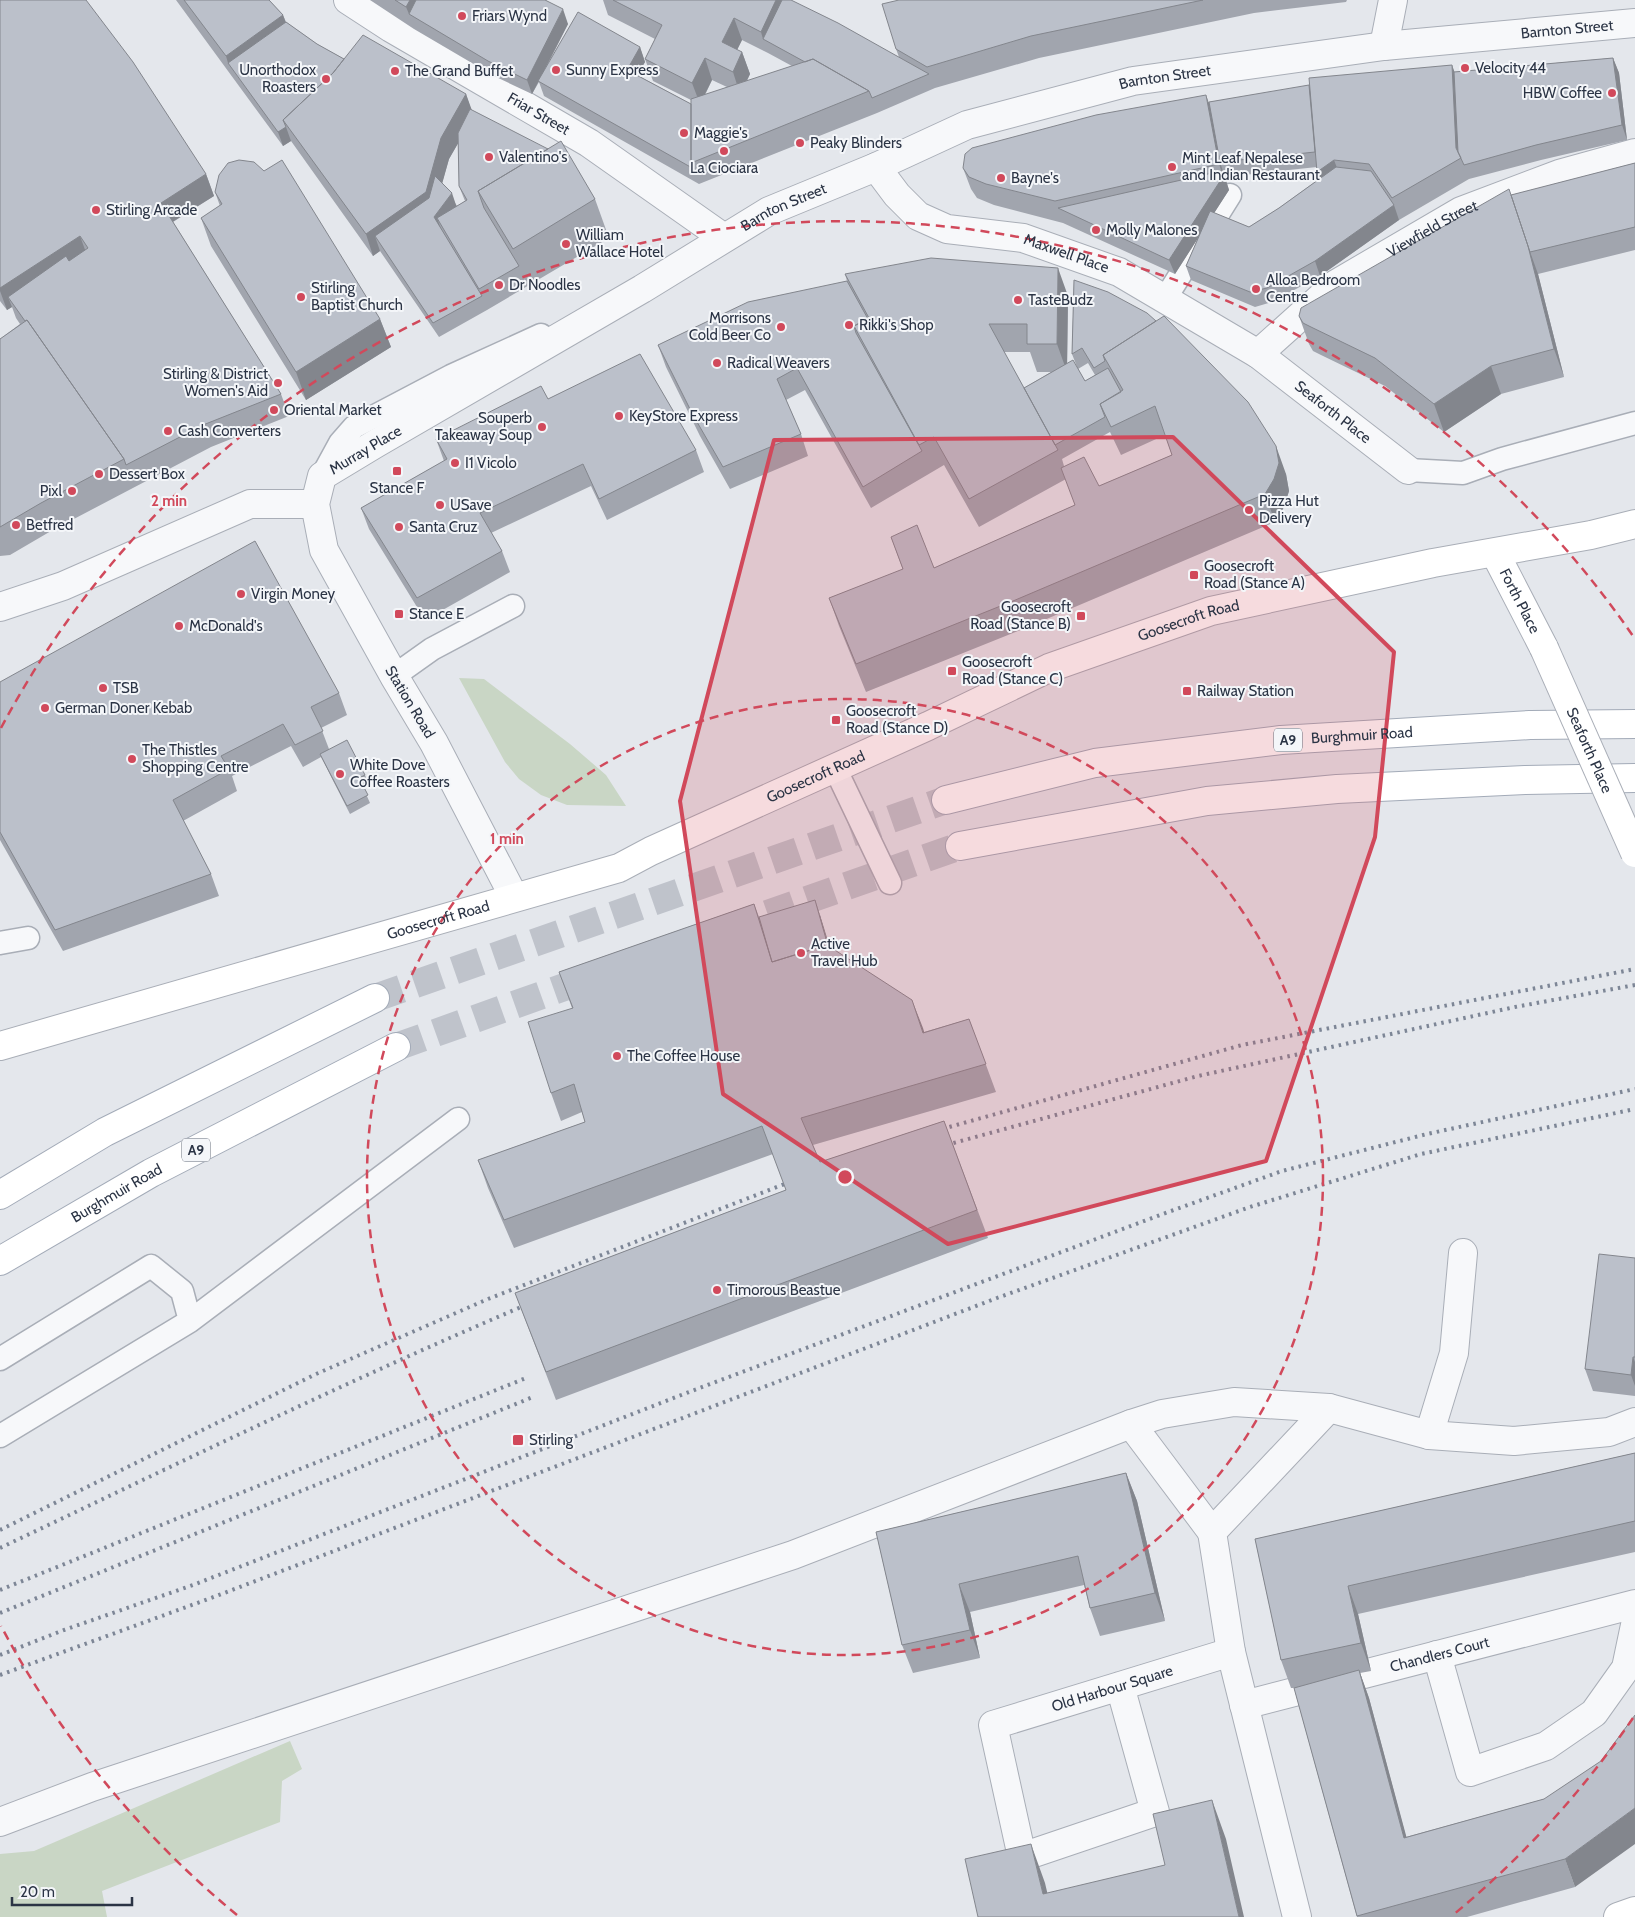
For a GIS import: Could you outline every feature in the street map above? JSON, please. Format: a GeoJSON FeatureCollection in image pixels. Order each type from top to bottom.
{"type":"FeatureCollection","features":[{"type":"Feature","properties":{"kind":"main road","name":"Goosecroft Road"},"geometry":{"type":"LineString","coordinates":[[0,1046],[619,868],[651,851],[928,726],[1049,668],[1211,611],[1433,563],[1495,553],[1635,524]]}},
{"type":"Feature","properties":{"kind":"main road","name":"Forth Place"},"geometry":{"type":"LineString","coordinates":[[1495,553],[1544,648]]}},
{"type":"Feature","properties":{"kind":"main road","name":"Seaforth Place"},"geometry":{"type":"LineString","coordinates":[[1544,648],[1635,853]]}},
{"type":"Feature","properties":{"kind":"main road","name":"Burghmuir Road"},"geometry":{"type":"LineString","coordinates":[[946,800],[1095,763],[1281,740],[1530,725],[1635,724]]}},
{"type":"Feature","properties":{"kind":"main road"},"geometry":{"type":"LineString","coordinates":[[960,846],[1216,800],[1337,788],[1525,780],[1635,778]]}},
{"type":"Feature","properties":{"kind":"main road"},"geometry":{"type":"LineString","coordinates":[[0,1195],[105,1132],[375,998]]}},
{"type":"Feature","properties":{"kind":"main road","name":"Burghmuir Road"},"geometry":{"type":"LineString","coordinates":[[0,1261],[151,1173],[396,1046]]}},
{"type":"Feature","properties":{"kind":"main road"},"geometry":{"type":"LineString","coordinates":[[1618,1917],[1635,1911]]}},
{"type":"Feature","properties":{"kind":"street","name":"Friar Street"},"geometry":{"type":"LineString","coordinates":[[348,0],[391,28],[589,143],[724,238]]}},
{"type":"Feature","properties":{"kind":"street"},"geometry":{"type":"LineString","coordinates":[[1384,46],[1393,0]]}},
{"type":"Feature","properties":{"kind":"street","name":"Barnton Street"},"geometry":{"type":"LineString","coordinates":[[724,238],[768,210],[876,167],[967,124],[1133,81],[1384,46],[1635,24]]}},
{"type":"Feature","properties":{"kind":"street","name":"Viewfield Street"},"geometry":{"type":"LineString","coordinates":[[1258,354],[1336,284],[1461,211],[1559,174],[1635,154]]}},
{"type":"Feature","properties":{"kind":"street","name":"Maxwell Place"},"geometry":{"type":"LineString","coordinates":[[876,167],[897,195],[918,216],[947,229],[1023,238],[1119,272],[1258,354]]}},
{"type":"Feature","properties":{"kind":"street","name":"Murray Place"},"geometry":{"type":"LineString","coordinates":[[315,504],[322,476],[642,289],[724,238]]}},
{"type":"Feature","properties":{"kind":"street","name":"Seaforth Place"},"geometry":{"type":"LineString","coordinates":[[1258,354],[1408,470]]}},
{"type":"Feature","properties":{"kind":"street"},"geometry":{"type":"LineString","coordinates":[[0,607],[63,586],[250,504],[315,504]]}},
{"type":"Feature","properties":{"kind":"street","name":"Station Road"},"geometry":{"type":"LineString","coordinates":[[315,504],[324,550],[394,676],[434,743],[514,897]]}},
{"type":"Feature","properties":{"kind":"street"},"geometry":{"type":"LineString","coordinates":[[1429,1435],[1454,1353],[1464,1253]]}},
{"type":"Feature","properties":{"kind":"street"},"geometry":{"type":"LineString","coordinates":[[0,1822],[101,1784],[793,1555],[1131,1424],[1162,1414],[1234,1402],[1329,1408],[1429,1435],[1514,1441],[1609,1432],[1635,1422]]}},
{"type":"Feature","properties":{"kind":"street"},"geometry":{"type":"LineString","coordinates":[[1212,1532],[1329,1408]]}},
{"type":"Feature","properties":{"kind":"street"},"geometry":{"type":"LineString","coordinates":[[1131,1424],[1212,1532],[1230,1652],[1297,1917]]}},
{"type":"Feature","properties":{"kind":"street","name":"Chandlers Court"},"geometry":{"type":"LineString","coordinates":[[1244,1705],[1635,1604]]}},
{"type":"Feature","properties":{"kind":"street"},"geometry":{"type":"LineString","coordinates":[[1438,1655],[1470,1772],[1546,1746],[1594,1713],[1626,1668],[1635,1625]]}},
{"type":"Feature","properties":{"kind":"street","name":"Old Harbour Square"},"geometry":{"type":"LineString","coordinates":[[1120,1686],[1155,1812],[1022,1857],[993,1725],[1230,1652]]}},
{"type":"Feature","properties":{"kind":"lane"},"geometry":{"type":"LineString","coordinates":[[1165,299],[1230,194]]}},
{"type":"Feature","properties":{"kind":"lane"},"geometry":{"type":"LineString","coordinates":[[1408,470],[1463,472],[1635,423]]}},
{"type":"Feature","properties":{"kind":"lane"},"geometry":{"type":"LineString","coordinates":[[394,676],[432,649],[512,606]]}},
{"type":"Feature","properties":{"kind":"lane"},"geometry":{"type":"LineString","coordinates":[[835,768],[890,883]]}},
{"type":"Feature","properties":{"kind":"lane"},"geometry":{"type":"LineString","coordinates":[[0,943],[28,938]]}},
{"type":"Feature","properties":{"kind":"lane"},"geometry":{"type":"LineString","coordinates":[[0,1436],[190,1321],[458,1119]]}},
{"type":"Feature","properties":{"kind":"lane"},"geometry":{"type":"LineString","coordinates":[[0,1359],[151,1266],[182,1291],[190,1321]]}},
{"type":"Feature","properties":{"kind":"highlighted area"},"geometry":{"type":"Polygon","coordinates":[[[1173,437],[1394,652],[1375,837],[1266,1161],[948,1244],[723,1094],[680,801],[774,440],[1173,437]]]}},
{"type":"Feature","properties":{"kind":"green space"},"geometry":{"type":"Polygon","coordinates":[[[459,678],[484,679],[570,744],[606,775],[626,806],[567,805],[541,795],[519,779],[505,762],[459,678]]]}},
{"type":"Feature","properties":{"kind":"green space"},"geometry":{"type":"Polygon","coordinates":[[[290,1741],[302,1769],[282,1781],[280,1822],[102,1891],[107,1917],[0,1917],[0,1854],[34,1851],[290,1741]]]}},
{"type":"Feature","properties":{"kind":"building","name":"Stirling Arcade"},"geometry":{"type":"Polygon","coordinates":[[[0,0],[86,0],[133,62],[206,174],[161,203],[281,394],[203,425],[126,465],[124,459],[27,320],[25,321],[8,297],[66,256],[69,261],[88,248],[80,236],[0,288],[0,0]]]}},
{"type":"Feature","properties":{"kind":"building"},"geometry":{"type":"Polygon","coordinates":[[[184,0],[269,0],[283,15],[226,56],[184,0]]]}},
{"type":"Feature","properties":{"kind":"building"},"geometry":{"type":"Polygon","coordinates":[[[395,0],[410,0],[406,7],[395,0]]]}},
{"type":"Feature","properties":{"kind":"building"},"geometry":{"type":"Polygon","coordinates":[[[416,0],[545,0],[563,9],[527,80],[488,61],[409,14],[416,0]]]}},
{"type":"Feature","properties":{"kind":"building"},"geometry":{"type":"Polygon","coordinates":[[[613,0],[776,0],[761,32],[734,18],[722,42],[742,52],[733,72],[705,58],[692,83],[645,59],[662,25],[613,0]]]}},
{"type":"Feature","properties":{"kind":"building"},"geometry":{"type":"Polygon","coordinates":[[[782,0],[791,0],[838,23],[929,74],[872,98],[869,91],[813,59],[805,62],[763,39],[782,0]]]}},
{"type":"Feature","properties":{"kind":"building"},"geometry":{"type":"Polygon","coordinates":[[[899,0],[1203,0],[1031,36],[927,67],[896,49],[882,4],[899,0]]]}},
{"type":"Feature","properties":{"kind":"building"},"geometry":{"type":"Polygon","coordinates":[[[578,12],[640,47],[627,70],[691,104],[691,163],[694,169],[538,81],[578,12]]]}},
{"type":"Feature","properties":{"kind":"building"},"geometry":{"type":"Polygon","coordinates":[[[286,22],[317,44],[344,59],[333,73],[283,120],[286,127],[278,132],[228,63],[286,22]]]}},
{"type":"Feature","properties":{"kind":"building"},"geometry":{"type":"Polygon","coordinates":[[[363,35],[466,94],[441,138],[426,192],[366,234],[283,120],[333,73],[363,35]]]}},
{"type":"Feature","properties":{"kind":"building"},"geometry":{"type":"Polygon","coordinates":[[[1613,58],[1622,125],[1536,145],[1464,165],[1458,152],[1454,72],[1613,58]]]}},
{"type":"Feature","properties":{"kind":"building"},"geometry":{"type":"Polygon","coordinates":[[[813,59],[869,91],[691,163],[691,99],[813,59]]]}},
{"type":"Feature","properties":{"kind":"building"},"geometry":{"type":"Polygon","coordinates":[[[1452,65],[1456,148],[1461,158],[1392,198],[1369,164],[1334,160],[1317,172],[1309,78],[1452,65]]]}},
{"type":"Feature","properties":{"kind":"building"},"geometry":{"type":"Polygon","coordinates":[[[1309,85],[1315,152],[1220,162],[1209,102],[1309,85]]]}},
{"type":"Feature","properties":{"kind":"building"},"geometry":{"type":"Polygon","coordinates":[[[1206,95],[1219,164],[1055,201],[986,184],[969,177],[963,168],[965,154],[972,148],[1096,115],[1206,95]]]}},
{"type":"Feature","properties":{"kind":"building"},"geometry":{"type":"Polygon","coordinates":[[[470,109],[548,149],[478,191],[484,208],[519,266],[479,289],[437,218],[467,200],[459,186],[458,133],[470,109]]]}},
{"type":"Feature","properties":{"kind":"building"},"geometry":{"type":"Polygon","coordinates":[[[561,141],[595,199],[513,249],[478,191],[561,141]]]}},
{"type":"Feature","properties":{"kind":"building","name":"Stirling Baptist Church"},"geometry":{"type":"Polygon","coordinates":[[[239,160],[254,162],[264,171],[282,160],[380,319],[296,372],[201,218],[222,204],[215,192],[219,175],[228,163],[239,160]]]}},
{"type":"Feature","properties":{"kind":"building"},"geometry":{"type":"Polygon","coordinates":[[[1635,163],[1635,227],[1530,252],[1511,195],[1635,163]]]}},
{"type":"Feature","properties":{"kind":"building"},"geometry":{"type":"Polygon","coordinates":[[[1336,167],[1371,171],[1394,205],[1315,261],[1267,288],[1250,292],[1186,266],[1210,211],[1249,227],[1336,167]]]}},
{"type":"Feature","properties":{"kind":"building"},"geometry":{"type":"Polygon","coordinates":[[[1221,171],[1224,175],[1169,260],[1058,208],[1221,171]]]}},
{"type":"Feature","properties":{"kind":"building"},"geometry":{"type":"Polygon","coordinates":[[[435,176],[452,193],[434,217],[482,296],[433,323],[375,236],[429,198],[435,176]]]}},
{"type":"Feature","properties":{"kind":"building"},"geometry":{"type":"Polygon","coordinates":[[[1509,189],[1528,246],[1554,349],[1491,366],[1434,404],[1375,358],[1303,323],[1299,316],[1301,308],[1509,189]]]}},
{"type":"Feature","properties":{"kind":"building"},"geometry":{"type":"Polygon","coordinates":[[[931,258],[1058,268],[1057,344],[1027,344],[1027,324],[989,324],[1058,450],[969,499],[934,437],[919,445],[854,326],[869,318],[845,274],[931,258]]]}},
{"type":"Feature","properties":{"kind":"building"},"geometry":{"type":"Polygon","coordinates":[[[1074,280],[1108,292],[1147,313],[1156,321],[1103,355],[1105,361],[1094,368],[1082,348],[1072,354],[1074,280]]]}},
{"type":"Feature","properties":{"kind":"building"},"geometry":{"type":"Polygon","coordinates":[[[847,281],[868,319],[854,326],[856,333],[922,451],[863,487],[797,368],[777,379],[801,434],[723,467],[693,415],[658,345],[748,302],[847,281]]]}},
{"type":"Feature","properties":{"kind":"building"},"geometry":{"type":"Polygon","coordinates":[[[1164,316],[1248,402],[1276,446],[1279,463],[1274,479],[1265,494],[1013,601],[856,664],[829,598],[903,569],[891,537],[917,525],[934,568],[1075,505],[1061,468],[1084,457],[1099,486],[1172,455],[1155,406],[1111,427],[1100,404],[1123,390],[1103,355],[1164,316]]]}},
{"type":"Feature","properties":{"kind":"building"},"geometry":{"type":"Polygon","coordinates":[[[27,320],[124,459],[0,527],[0,339],[27,320]]]}},
{"type":"Feature","properties":{"kind":"building"},"geometry":{"type":"Polygon","coordinates":[[[640,354],[696,450],[599,499],[583,464],[480,513],[502,551],[417,598],[361,508],[447,459],[436,439],[541,386],[548,399],[640,354]]]}},
{"type":"Feature","properties":{"kind":"building"},"geometry":{"type":"Polygon","coordinates":[[[1073,360],[1085,381],[1108,368],[1121,392],[1100,404],[1105,417],[1055,445],[1024,388],[1073,360]]]}},
{"type":"Feature","properties":{"kind":"building","name":"The Thistles Shopping Centre"},"geometry":{"type":"Polygon","coordinates":[[[255,541],[339,693],[311,707],[323,731],[295,745],[283,724],[221,756],[229,769],[173,800],[211,874],[55,930],[0,832],[0,682],[255,541]]]}},
{"type":"Feature","properties":{"kind":"building"},"geometry":{"type":"Polygon","coordinates":[[[347,740],[365,775],[359,778],[368,795],[347,806],[320,754],[347,740]]]}},
{"type":"Feature","properties":{"kind":"building"},"geometry":{"type":"Polygon","coordinates":[[[815,900],[828,946],[772,962],[759,917],[815,900]]]}},
{"type":"Feature","properties":{"kind":"building"},"geometry":{"type":"Polygon","coordinates":[[[754,904],[772,962],[827,945],[912,1000],[923,1033],[969,1019],[986,1064],[801,1118],[820,1162],[944,1121],[977,1210],[546,1372],[515,1293],[786,1190],[762,1126],[504,1220],[478,1160],[585,1122],[574,1084],[551,1093],[528,1022],[573,1008],[559,972],[754,904]]]}},
{"type":"Feature","properties":{"kind":"building"},"geometry":{"type":"Polygon","coordinates":[[[1599,1254],[1635,1258],[1635,1357],[1633,1357],[1631,1375],[1585,1369],[1599,1254]]]}},
{"type":"Feature","properties":{"kind":"building"},"geometry":{"type":"Polygon","coordinates":[[[1635,1453],[1635,1521],[1348,1586],[1361,1643],[1281,1660],[1255,1539],[1635,1453]]]}},
{"type":"Feature","properties":{"kind":"building"},"geometry":{"type":"Polygon","coordinates":[[[1126,1473],[1155,1593],[1090,1608],[1078,1556],[959,1584],[970,1630],[902,1645],[876,1532],[1126,1473]]]}},
{"type":"Feature","properties":{"kind":"building"},"geometry":{"type":"Polygon","coordinates":[[[1359,1670],[1404,1838],[1544,1799],[1601,1761],[1635,1715],[1635,1808],[1565,1859],[1357,1916],[1294,1688],[1359,1670]]]}},
{"type":"Feature","properties":{"kind":"building"},"geometry":{"type":"Polygon","coordinates":[[[1212,1800],[1239,1917],[978,1917],[965,1859],[1031,1844],[1043,1894],[1165,1865],[1153,1814],[1212,1800]]]}},
{"type":"Feature","properties":{"kind":"tunnel"},"geometry":{"type":"LineString","coordinates":[[375,998],[946,800]]}},
{"type":"Feature","properties":{"kind":"tunnel"},"geometry":{"type":"LineString","coordinates":[[728,928],[960,846]]}},
{"type":"Feature","properties":{"kind":"tunnel"},"geometry":{"type":"LineString","coordinates":[[396,1047],[601,974]]}},
{"type":"Feature","properties":{"kind":"railway"},"geometry":{"type":"LineString","coordinates":[[935,1131],[1242,1045],[1635,969]]}},
{"type":"Feature","properties":{"kind":"railway"},"geometry":{"type":"LineString","coordinates":[[939,1147],[1198,1076],[1515,1007],[1635,985]]}},
{"type":"Feature","properties":{"kind":"railway"},"geometry":{"type":"LineString","coordinates":[[0,1655],[64,1630],[193,1585],[689,1392],[1282,1171],[1427,1134],[1635,1089]]}},
{"type":"Feature","properties":{"kind":"railway"},"geometry":{"type":"LineString","coordinates":[[0,1675],[211,1598],[997,1298],[1250,1207],[1421,1154],[1635,1109]]}},
{"type":"Feature","properties":{"kind":"railway"},"geometry":{"type":"LineString","coordinates":[[0,1530],[316,1374],[488,1299],[795,1180]]}},
{"type":"Feature","properties":{"kind":"railway"},"geometry":{"type":"LineString","coordinates":[[0,1548],[332,1391],[533,1302]]}},
{"type":"Feature","properties":{"kind":"railway"},"geometry":{"type":"LineString","coordinates":[[0,1590],[526,1378]]}},
{"type":"Feature","properties":{"kind":"railway"},"geometry":{"type":"LineString","coordinates":[[0,1613],[533,1397]]}},
{"type":"Feature","properties":{"kind":"place","name":"Friars Wynd"},"geometry":{"type":"Point","coordinates":[462,16]}},
{"type":"Feature","properties":{"kind":"place","name":"Velocity 44"},"geometry":{"type":"Point","coordinates":[1465,68]}},
{"type":"Feature","properties":{"kind":"place","name":"Sunny Express"},"geometry":{"type":"Point","coordinates":[556,70]}},
{"type":"Feature","properties":{"kind":"place","name":"The Grand Buffet"},"geometry":{"type":"Point","coordinates":[395,71]}},
{"type":"Feature","properties":{"kind":"place","name":"Unorthodox Roasters"},"geometry":{"type":"Point","coordinates":[326,79]}},
{"type":"Feature","properties":{"kind":"place","name":"HBW Coffee"},"geometry":{"type":"Point","coordinates":[1612,93]}},
{"type":"Feature","properties":{"kind":"place","name":"Maggie's"},"geometry":{"type":"Point","coordinates":[684,133]}},
{"type":"Feature","properties":{"kind":"place","name":"Peaky Blinders"},"geometry":{"type":"Point","coordinates":[800,143]}},
{"type":"Feature","properties":{"kind":"place","name":"La Ciociara"},"geometry":{"type":"Point","coordinates":[724,151]}},
{"type":"Feature","properties":{"kind":"place","name":"Valentino's"},"geometry":{"type":"Point","coordinates":[489,157]}},
{"type":"Feature","properties":{"kind":"place","name":"Mint Leaf Nepalese and Indian Restaurant"},"geometry":{"type":"Point","coordinates":[1172,167]}},
{"type":"Feature","properties":{"kind":"place","name":"Bayne's"},"geometry":{"type":"Point","coordinates":[1001,178]}},
{"type":"Feature","properties":{"kind":"place","name":"Stirling Arcade"},"geometry":{"type":"Point","coordinates":[96,210]}},
{"type":"Feature","properties":{"kind":"place","name":"Molly Malones"},"geometry":{"type":"Point","coordinates":[1096,230]}},
{"type":"Feature","properties":{"kind":"place","name":"William Wallace Hotel"},"geometry":{"type":"Point","coordinates":[566,244]}},
{"type":"Feature","properties":{"kind":"place","name":"Dr Noodles"},"geometry":{"type":"Point","coordinates":[499,285]}},
{"type":"Feature","properties":{"kind":"place","name":"Alloa Bedroom Centre"},"geometry":{"type":"Point","coordinates":[1256,289]}},
{"type":"Feature","properties":{"kind":"place","name":"Stirling Baptist Church"},"geometry":{"type":"Point","coordinates":[301,297]}},
{"type":"Feature","properties":{"kind":"place","name":"TasteBudz"},"geometry":{"type":"Point","coordinates":[1018,300]}},
{"type":"Feature","properties":{"kind":"place","name":"Rikki's Shop"},"geometry":{"type":"Point","coordinates":[849,325]}},
{"type":"Feature","properties":{"kind":"place","name":"Morrisons Cold Beer Co"},"geometry":{"type":"Point","coordinates":[781,327]}},
{"type":"Feature","properties":{"kind":"place","name":"Radical Weavers"},"geometry":{"type":"Point","coordinates":[717,363]}},
{"type":"Feature","properties":{"kind":"place","name":"Stirling & District Women's Aid"},"geometry":{"type":"Point","coordinates":[278,383]}},
{"type":"Feature","properties":{"kind":"place","name":"Oriental Market"},"geometry":{"type":"Point","coordinates":[274,410]}},
{"type":"Feature","properties":{"kind":"place","name":"KeyStore Express"},"geometry":{"type":"Point","coordinates":[619,416]}},
{"type":"Feature","properties":{"kind":"place","name":"Souperb Takeaway Soup"},"geometry":{"type":"Point","coordinates":[542,427]}},
{"type":"Feature","properties":{"kind":"place","name":"Cash Converters"},"geometry":{"type":"Point","coordinates":[168,431]}},
{"type":"Feature","properties":{"kind":"place","name":"I1 Vicolo"},"geometry":{"type":"Point","coordinates":[455,463]}},
{"type":"Feature","properties":{"kind":"place","name":"Stance F"},"geometry":{"type":"Point","coordinates":[397,471]}},
{"type":"Feature","properties":{"kind":"place","name":"Dessert Box"},"geometry":{"type":"Point","coordinates":[99,474]}},
{"type":"Feature","properties":{"kind":"place","name":"Pixl"},"geometry":{"type":"Point","coordinates":[72,491]}},
{"type":"Feature","properties":{"kind":"place","name":"USave"},"geometry":{"type":"Point","coordinates":[440,505]}},
{"type":"Feature","properties":{"kind":"place","name":"Pizza Hut Delivery"},"geometry":{"type":"Point","coordinates":[1249,510]}},
{"type":"Feature","properties":{"kind":"place","name":"Betfred"},"geometry":{"type":"Point","coordinates":[16,525]}},
{"type":"Feature","properties":{"kind":"place","name":"Santa Cruz"},"geometry":{"type":"Point","coordinates":[399,527]}},
{"type":"Feature","properties":{"kind":"place","name":"Goosecroft Road (Stance A)"},"geometry":{"type":"Point","coordinates":[1194,575]}},
{"type":"Feature","properties":{"kind":"place","name":"Virgin Money"},"geometry":{"type":"Point","coordinates":[241,594]}},
{"type":"Feature","properties":{"kind":"place","name":"Stance E"},"geometry":{"type":"Point","coordinates":[399,614]}},
{"type":"Feature","properties":{"kind":"place","name":"Goosecroft Road (Stance B)"},"geometry":{"type":"Point","coordinates":[1081,616]}},
{"type":"Feature","properties":{"kind":"place","name":"McDonald's"},"geometry":{"type":"Point","coordinates":[179,626]}},
{"type":"Feature","properties":{"kind":"place","name":"Goosecroft Road (Stance C)"},"geometry":{"type":"Point","coordinates":[952,671]}},
{"type":"Feature","properties":{"kind":"place","name":"TSB"},"geometry":{"type":"Point","coordinates":[103,688]}},
{"type":"Feature","properties":{"kind":"place","name":"Railway Station"},"geometry":{"type":"Point","coordinates":[1187,691]}},
{"type":"Feature","properties":{"kind":"place","name":"German Doner Kebab"},"geometry":{"type":"Point","coordinates":[45,708]}},
{"type":"Feature","properties":{"kind":"place","name":"Goosecroft Road (Stance D)"},"geometry":{"type":"Point","coordinates":[836,720]}},
{"type":"Feature","properties":{"kind":"place","name":"The Thistles Shopping Centre"},"geometry":{"type":"Point","coordinates":[132,759]}},
{"type":"Feature","properties":{"kind":"place","name":"White Dove Coffee Roasters"},"geometry":{"type":"Point","coordinates":[340,774]}},
{"type":"Feature","properties":{"kind":"place","name":"Active Travel Hub"},"geometry":{"type":"Point","coordinates":[801,953]}},
{"type":"Feature","properties":{"kind":"place","name":"The Coffee House"},"geometry":{"type":"Point","coordinates":[617,1056]}},
{"type":"Feature","properties":{"kind":"place","name":"Timorous Beastue"},"geometry":{"type":"Point","coordinates":[717,1290]}},
{"type":"Feature","properties":{"kind":"place","name":"Stirling"},"geometry":{"type":"Point","coordinates":[518,1440]}}]}
